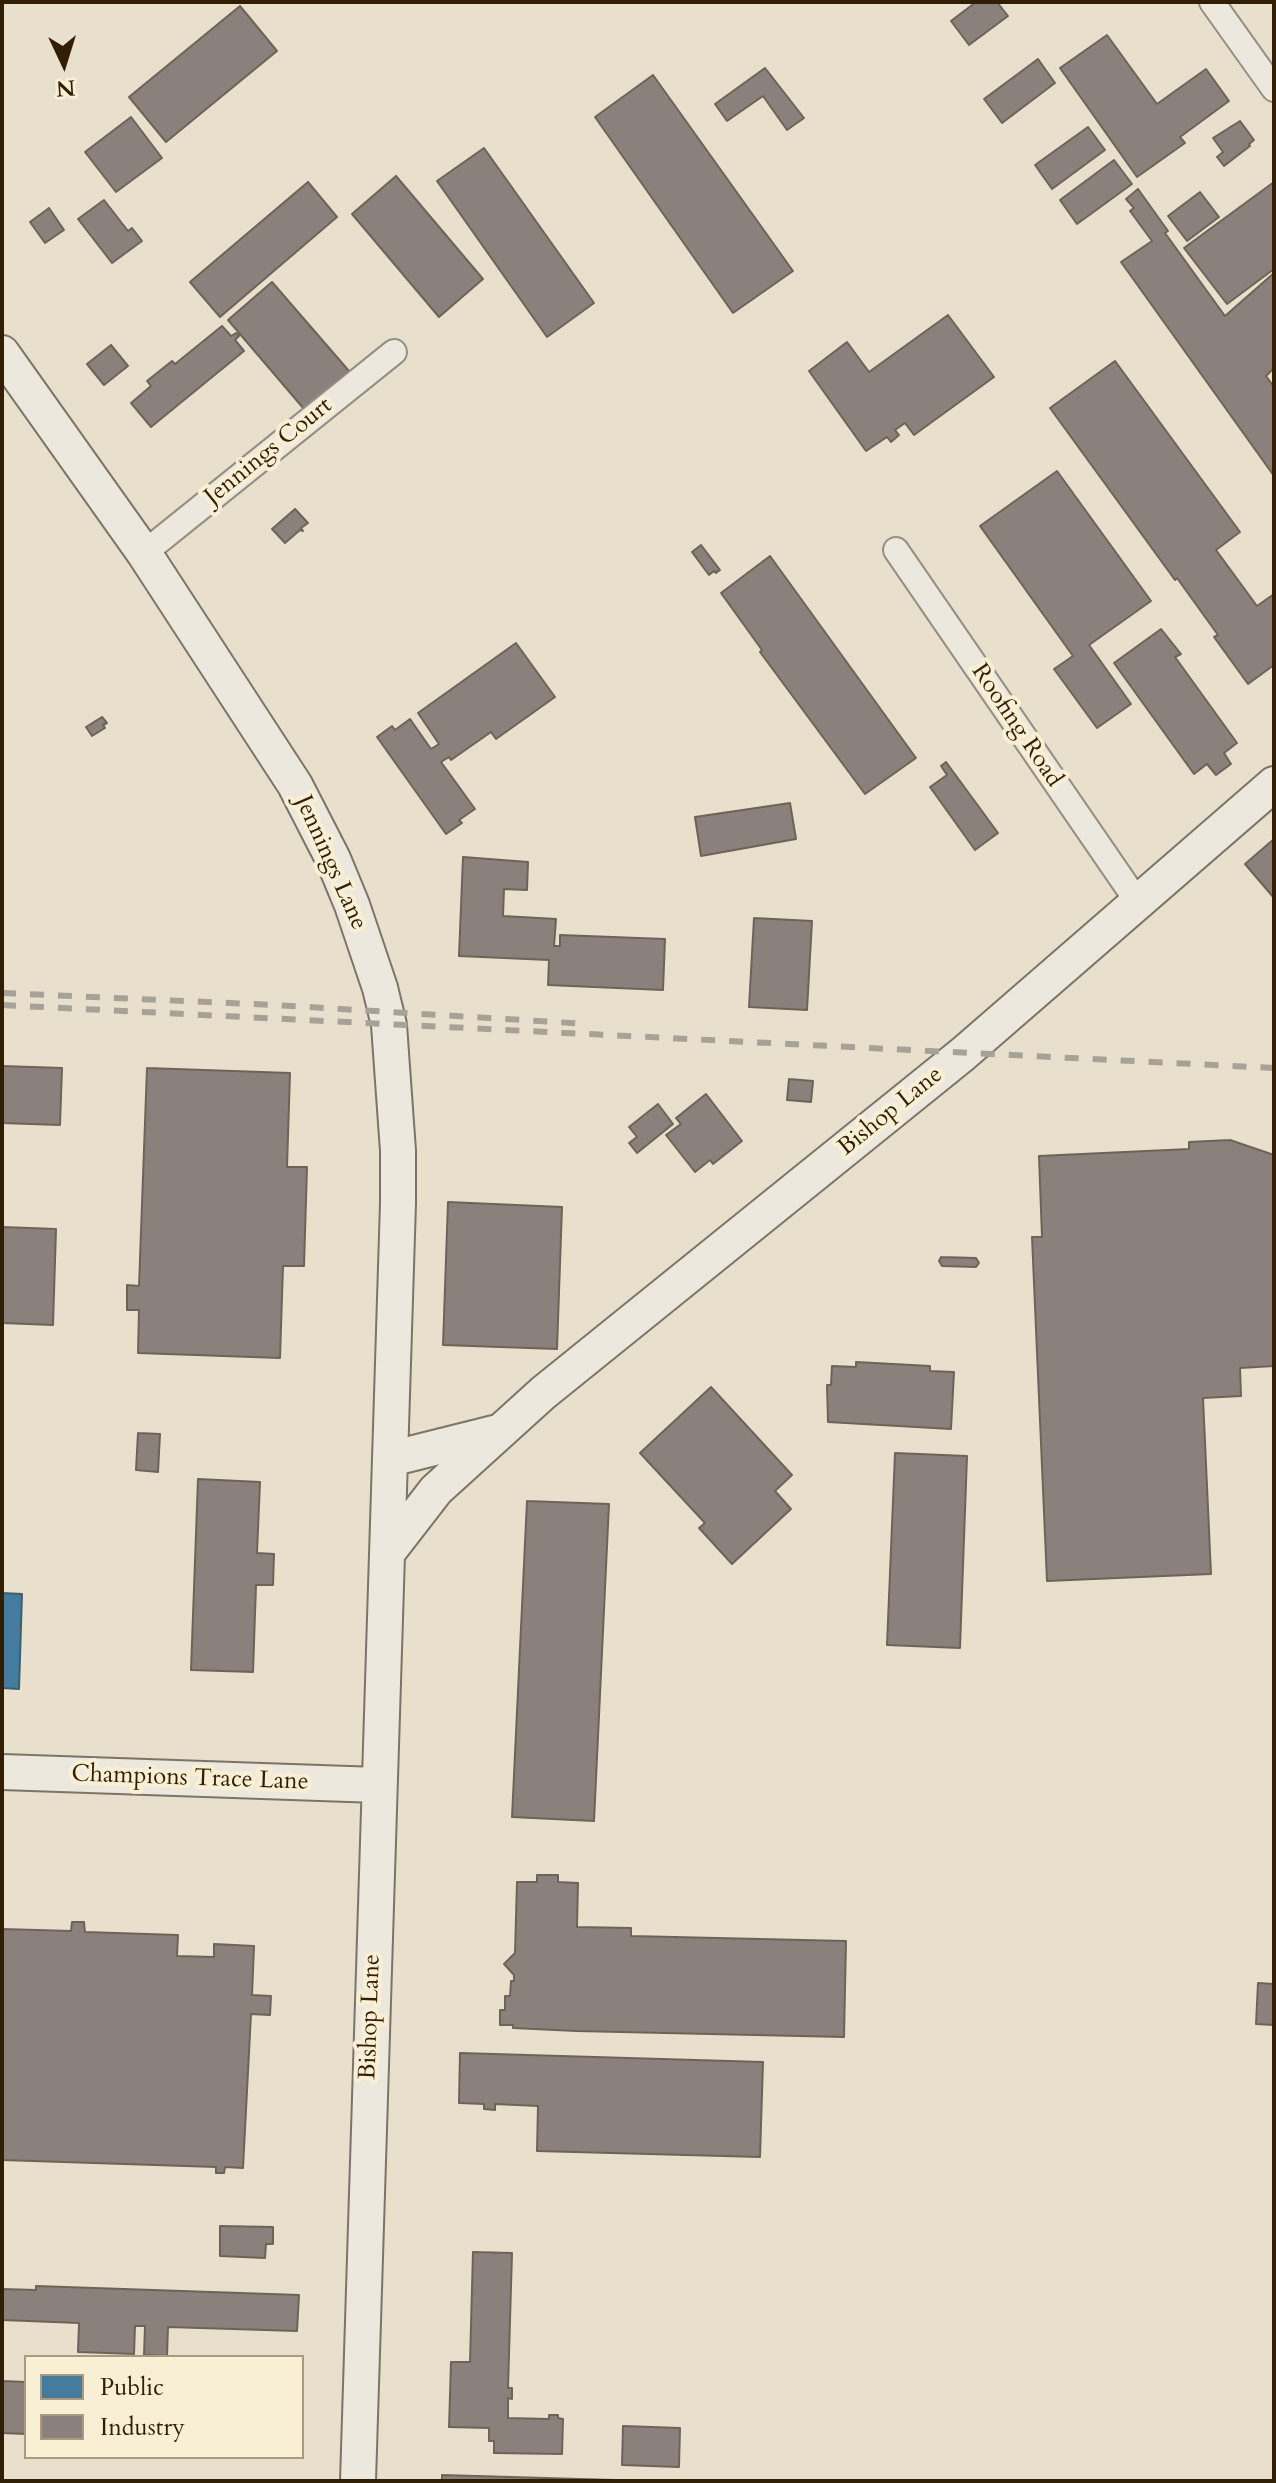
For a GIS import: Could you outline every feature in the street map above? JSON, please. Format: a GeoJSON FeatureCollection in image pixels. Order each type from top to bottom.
{"type":"FeatureCollection","features":[{"type":"Feature","properties":{"kind":"street"},"geometry":{"type":"LineString","coordinates":[[1212,2],[1274,89]]}},
{"type":"Feature","properties":{"kind":"street","name":"Jennings Court"},"geometry":{"type":"LineString","coordinates":[[144,553],[394,352]]}},
{"type":"Feature","properties":{"kind":"street","name":"Jennings Lane"},"geometry":{"type":"LineString","coordinates":[[2,353],[144,553],[295,785],[333,859],[380,988],[389,1025],[398,1151],[390,1459]]}},
{"type":"Feature","properties":{"kind":"street","name":"Roofing Road"},"geometry":{"type":"LineString","coordinates":[[896,550],[1137,901]]}},
{"type":"Feature","properties":{"kind":"street","name":"Bishop Lane"},"geometry":{"type":"LineString","coordinates":[[388,1552],[436,1490],[543,1393],[963,1054],[1274,784]]}},
{"type":"Feature","properties":{"kind":"street"},"geometry":{"type":"LineString","coordinates":[[390,1459],[502,1432]]}},
{"type":"Feature","properties":{"kind":"street","name":"Bishop Lane"},"geometry":{"type":"LineString","coordinates":[[358,2481],[390,1459]]}},
{"type":"Feature","properties":{"kind":"street","name":"Champions Trace Lane"},"geometry":{"type":"LineString","coordinates":[[2,1772],[378,1785]]}},
{"type":"Feature","properties":{"kind":"building: Public"},"geometry":{"type":"Polygon","coordinates":[[[2,1593],[22,1594],[19,1689],[2,1688],[2,1593]]]}},
{"type":"Feature","properties":{"kind":"building: Industry"},"geometry":{"type":"Polygon","coordinates":[[[976,2],[997,2],[1008,16],[969,45],[951,21],[976,2]]]}},
{"type":"Feature","properties":{"kind":"building: Industry"},"geometry":{"type":"Polygon","coordinates":[[[240,6],[277,51],[166,142],[129,97],[240,6]]]}},
{"type":"Feature","properties":{"kind":"building: Industry"},"geometry":{"type":"Polygon","coordinates":[[[1107,35],[1157,104],[1206,69],[1229,101],[1180,137],[1185,143],[1137,177],[1060,68],[1107,35]]]}},
{"type":"Feature","properties":{"kind":"building: Industry"},"geometry":{"type":"Polygon","coordinates":[[[1038,59],[1055,83],[1002,123],[984,99],[1038,59]]]}},
{"type":"Feature","properties":{"kind":"building: Industry"},"geometry":{"type":"Polygon","coordinates":[[[765,68],[804,118],[787,130],[763,96],[727,121],[715,104],[765,68]]]}},
{"type":"Feature","properties":{"kind":"building: Industry"},"geometry":{"type":"Polygon","coordinates":[[[653,75],[793,271],[733,313],[595,117],[653,75]]]}},
{"type":"Feature","properties":{"kind":"building: Industry"},"geometry":{"type":"Polygon","coordinates":[[[131,117],[162,158],[116,192],[85,152],[131,117]]]}},
{"type":"Feature","properties":{"kind":"building: Industry"},"geometry":{"type":"Polygon","coordinates":[[[1240,121],[1254,140],[1224,166],[1217,157],[1223,152],[1213,138],[1240,121]]]}},
{"type":"Feature","properties":{"kind":"building: Industry"},"geometry":{"type":"Polygon","coordinates":[[[1088,127],[1105,150],[1052,189],[1035,165],[1088,127]]]}},
{"type":"Feature","properties":{"kind":"building: Industry"},"geometry":{"type":"Polygon","coordinates":[[[484,148],[594,303],[547,337],[437,181],[484,148]]]}},
{"type":"Feature","properties":{"kind":"building: Industry"},"geometry":{"type":"Polygon","coordinates":[[[1114,160],[1132,184],[1077,224],[1060,200],[1114,160]]]}},
{"type":"Feature","properties":{"kind":"building: Industry"},"geometry":{"type":"Polygon","coordinates":[[[396,176],[483,279],[439,317],[352,214],[396,176]]]}},
{"type":"Feature","properties":{"kind":"building: Industry"},"geometry":{"type":"Polygon","coordinates":[[[308,182],[337,217],[220,317],[190,282],[308,182]]]}},
{"type":"Feature","properties":{"kind":"building: Industry"},"geometry":{"type":"Polygon","coordinates":[[[1274,182],[1274,269],[1227,304],[1184,248],[1274,182]]]}},
{"type":"Feature","properties":{"kind":"building: Industry"},"geometry":{"type":"Polygon","coordinates":[[[1138,189],[1168,231],[1165,233],[1225,316],[1274,273],[1274,368],[1266,376],[1274,387],[1274,476],[1121,262],[1152,241],[1130,211],[1134,208],[1126,199],[1138,189]]]}},
{"type":"Feature","properties":{"kind":"building: Industry"},"geometry":{"type":"Polygon","coordinates":[[[1200,192],[1219,217],[1187,241],[1168,216],[1200,192]]]}},
{"type":"Feature","properties":{"kind":"building: Industry"},"geometry":{"type":"Polygon","coordinates":[[[104,200],[128,231],[132,228],[142,241],[112,263],[78,219],[104,200]]]}},
{"type":"Feature","properties":{"kind":"building: Industry"},"geometry":{"type":"Polygon","coordinates":[[[49,208],[64,230],[45,243],[30,222],[49,208]]]}},
{"type":"Feature","properties":{"kind":"building: Industry"},"geometry":{"type":"Polygon","coordinates":[[[272,282],[349,371],[304,409],[228,320],[272,282]]]}},
{"type":"Feature","properties":{"kind":"building: Industry"},"geometry":{"type":"Polygon","coordinates":[[[948,315],[994,377],[914,435],[905,423],[895,430],[899,435],[891,442],[887,437],[866,451],[809,371],[847,342],[869,372],[948,315]]]}},
{"type":"Feature","properties":{"kind":"building: Industry"},"geometry":{"type":"Polygon","coordinates":[[[222,326],[231,336],[236,333],[239,336],[235,340],[244,351],[151,427],[131,403],[151,386],[147,381],[172,361],[175,364],[222,326]]]}},
{"type":"Feature","properties":{"kind":"building: Industry"},"geometry":{"type":"Polygon","coordinates":[[[111,345],[128,366],[104,385],[87,364],[111,345]]]}},
{"type":"Feature","properties":{"kind":"building: Industry"},"geometry":{"type":"Polygon","coordinates":[[[1115,361],[1240,532],[1216,550],[1257,606],[1274,594],[1274,665],[1248,684],[1214,637],[1218,635],[1050,408],[1115,361]]]}},
{"type":"Feature","properties":{"kind":"building: Industry"},"geometry":{"type":"Polygon","coordinates":[[[1057,471],[1151,601],[1089,645],[1131,704],[1097,728],[1054,669],[1073,656],[980,526],[1057,471]]]}},
{"type":"Feature","properties":{"kind":"building: Industry"},"geometry":{"type":"Polygon","coordinates":[[[295,509],[308,523],[301,528],[303,531],[300,530],[285,543],[272,529],[295,509]]]}},
{"type":"Feature","properties":{"kind":"building: Industry"},"geometry":{"type":"Polygon","coordinates":[[[701,545],[720,570],[716,573],[714,571],[709,575],[692,552],[701,545]]]}},
{"type":"Feature","properties":{"kind":"building: Industry"},"geometry":{"type":"Polygon","coordinates":[[[770,556],[916,758],[865,794],[760,652],[762,650],[721,593],[770,556]]]}},
{"type":"Feature","properties":{"kind":"building: Industry"},"geometry":{"type":"Polygon","coordinates":[[[1161,629],[1181,654],[1175,657],[1237,743],[1224,753],[1231,764],[1216,775],[1207,764],[1194,774],[1114,663],[1161,629]]]}},
{"type":"Feature","properties":{"kind":"building: Industry"},"geometry":{"type":"Polygon","coordinates":[[[516,643],[555,697],[496,739],[491,732],[451,760],[449,757],[441,762],[475,809],[446,834],[377,737],[392,726],[395,730],[410,719],[431,749],[439,744],[418,713],[516,643]]]}},
{"type":"Feature","properties":{"kind":"building: Industry"},"geometry":{"type":"Polygon","coordinates":[[[102,717],[107,723],[103,725],[105,728],[92,736],[86,727],[102,717]]]}},
{"type":"Feature","properties":{"kind":"building: Industry"},"geometry":{"type":"Polygon","coordinates":[[[946,762],[998,833],[975,850],[930,787],[947,775],[941,766],[946,762]]]}},
{"type":"Feature","properties":{"kind":"building: Industry"},"geometry":{"type":"Polygon","coordinates":[[[790,803],[796,839],[701,856],[695,817],[790,803]]]}},
{"type":"Feature","properties":{"kind":"building: Industry"},"geometry":{"type":"Polygon","coordinates":[[[1274,839],[1274,898],[1245,864],[1274,839]]]}},
{"type":"Feature","properties":{"kind":"building: Industry"},"geometry":{"type":"Polygon","coordinates":[[[463,857],[528,862],[527,890],[504,889],[503,916],[556,919],[554,946],[560,946],[560,935],[665,939],[663,990],[548,985],[549,960],[459,956],[463,857]]]}},
{"type":"Feature","properties":{"kind":"building: Industry"},"geometry":{"type":"Polygon","coordinates":[[[754,918],[812,921],[807,1010],[749,1007],[754,918]]]}},
{"type":"Feature","properties":{"kind":"building: Industry"},"geometry":{"type":"Polygon","coordinates":[[[2,1066],[62,1068],[60,1125],[2,1123],[2,1066]]]}},
{"type":"Feature","properties":{"kind":"building: Industry"},"geometry":{"type":"Polygon","coordinates":[[[147,1068],[290,1073],[287,1167],[307,1167],[304,1266],[283,1266],[280,1358],[138,1353],[139,1310],[127,1310],[127,1285],[139,1286],[147,1068]]]}},
{"type":"Feature","properties":{"kind":"building: Industry"},"geometry":{"type":"Polygon","coordinates":[[[789,1079],[813,1081],[811,1102],[787,1100],[789,1079]]]}},
{"type":"Feature","properties":{"kind":"building: Industry"},"geometry":{"type":"Polygon","coordinates":[[[706,1094],[742,1141],[713,1164],[710,1160],[695,1172],[666,1135],[681,1124],[676,1118],[706,1094]]]}},
{"type":"Feature","properties":{"kind":"building: Industry"},"geometry":{"type":"Polygon","coordinates":[[[658,1104],[673,1124],[637,1153],[629,1143],[637,1137],[629,1127],[658,1104]]]}},
{"type":"Feature","properties":{"kind":"building: Industry"},"geometry":{"type":"Polygon","coordinates":[[[1230,1140],[1274,1155],[1274,1366],[1240,1368],[1241,1396],[1203,1398],[1211,1574],[1047,1581],[1032,1237],[1042,1237],[1039,1156],[1189,1149],[1189,1142],[1230,1140]]]}},
{"type":"Feature","properties":{"kind":"building: Industry"},"geometry":{"type":"Polygon","coordinates":[[[448,1202],[562,1207],[557,1349],[443,1345],[448,1202]]]}},
{"type":"Feature","properties":{"kind":"building: Industry"},"geometry":{"type":"Polygon","coordinates":[[[2,1227],[56,1229],[53,1325],[2,1323],[2,1227]]]}},
{"type":"Feature","properties":{"kind":"building: Industry"},"geometry":{"type":"Polygon","coordinates":[[[941,1257],[976,1258],[979,1263],[976,1267],[942,1266],[939,1261],[941,1257]]]}},
{"type":"Feature","properties":{"kind":"building: Industry"},"geometry":{"type":"Polygon","coordinates":[[[856,1362],[930,1366],[930,1371],[954,1372],[951,1429],[828,1422],[827,1385],[831,1385],[832,1366],[856,1367],[856,1362]]]}},
{"type":"Feature","properties":{"kind":"building: Industry"},"geometry":{"type":"Polygon","coordinates":[[[711,1387],[792,1475],[775,1491],[791,1509],[732,1564],[699,1528],[705,1523],[640,1453],[711,1387]]]}},
{"type":"Feature","properties":{"kind":"building: Industry"},"geometry":{"type":"Polygon","coordinates":[[[138,1433],[160,1434],[158,1472],[136,1470],[138,1433]]]}},
{"type":"Feature","properties":{"kind":"building: Industry"},"geometry":{"type":"Polygon","coordinates":[[[895,1453],[967,1456],[960,1648],[887,1645],[895,1453]]]}},
{"type":"Feature","properties":{"kind":"building: Industry"},"geometry":{"type":"Polygon","coordinates":[[[198,1479],[260,1482],[257,1553],[274,1554],[273,1585],[256,1585],[253,1672],[191,1670],[198,1479]]]}},
{"type":"Feature","properties":{"kind":"building: Industry"},"geometry":{"type":"Polygon","coordinates":[[[527,1501],[609,1504],[594,1821],[512,1817],[527,1501]]]}},
{"type":"Feature","properties":{"kind":"building: Industry"},"geometry":{"type":"Polygon","coordinates":[[[537,1875],[558,1875],[558,1882],[578,1883],[577,1927],[631,1928],[631,1936],[846,1941],[844,2037],[576,2031],[500,2025],[500,2010],[505,2010],[505,1996],[510,1996],[511,1981],[514,1981],[514,1975],[504,1964],[515,1953],[517,1882],[537,1882],[537,1875]]]}},
{"type":"Feature","properties":{"kind":"building: Industry"},"geometry":{"type":"Polygon","coordinates":[[[72,1922],[84,1922],[85,1932],[178,1935],[177,1956],[214,1957],[214,1944],[254,1946],[252,1995],[271,1996],[270,2015],[251,2014],[243,2168],[225,2167],[224,2173],[216,2173],[216,2167],[2,2160],[2,1929],[71,1931],[72,1922]]]}},
{"type":"Feature","properties":{"kind":"building: Industry"},"geometry":{"type":"Polygon","coordinates":[[[1258,1983],[1274,1984],[1274,2025],[1256,2024],[1258,1983]]]}},
{"type":"Feature","properties":{"kind":"building: Industry"},"geometry":{"type":"Polygon","coordinates":[[[460,2053],[763,2062],[760,2157],[537,2151],[538,2106],[495,2104],[495,2110],[484,2109],[484,2104],[459,2103],[460,2053]]]}},
{"type":"Feature","properties":{"kind":"building: Industry"},"geometry":{"type":"Polygon","coordinates":[[[220,2226],[273,2227],[273,2244],[266,2244],[265,2258],[220,2256],[220,2226]]]}},
{"type":"Feature","properties":{"kind":"building: Industry"},"geometry":{"type":"Polygon","coordinates":[[[473,2252],[512,2253],[508,2388],[512,2388],[512,2399],[508,2398],[508,2418],[549,2419],[549,2415],[558,2415],[563,2419],[562,2454],[494,2453],[494,2441],[489,2441],[489,2428],[449,2427],[451,2362],[470,2362],[473,2252]]]}},
{"type":"Feature","properties":{"kind":"building: Industry"},"geometry":{"type":"Polygon","coordinates":[[[36,2286],[299,2295],[297,2331],[168,2327],[167,2355],[144,2355],[145,2326],[135,2326],[134,2354],[78,2352],[79,2323],[2,2320],[2,2289],[36,2290],[36,2286]]]}},
{"type":"Feature","properties":{"kind":"building: Industry"},"geometry":{"type":"Polygon","coordinates":[[[2,2381],[24,2382],[24,2434],[2,2433],[2,2381]]]}},
{"type":"Feature","properties":{"kind":"building: Industry"},"geometry":{"type":"Polygon","coordinates":[[[623,2426],[680,2428],[679,2467],[622,2465],[623,2426]]]}},
{"type":"Feature","properties":{"kind":"building: Industry"},"geometry":{"type":"Polygon","coordinates":[[[442,2475],[614,2480],[614,2481],[442,2481],[442,2475]]]}},
{"type":"Feature","properties":{"kind":"railway"},"geometry":{"type":"LineString","coordinates":[[2,993],[275,1005],[588,1024]]}},
{"type":"Feature","properties":{"kind":"railway"},"geometry":{"type":"LineString","coordinates":[[2,1005],[1274,1068]]}}]}
